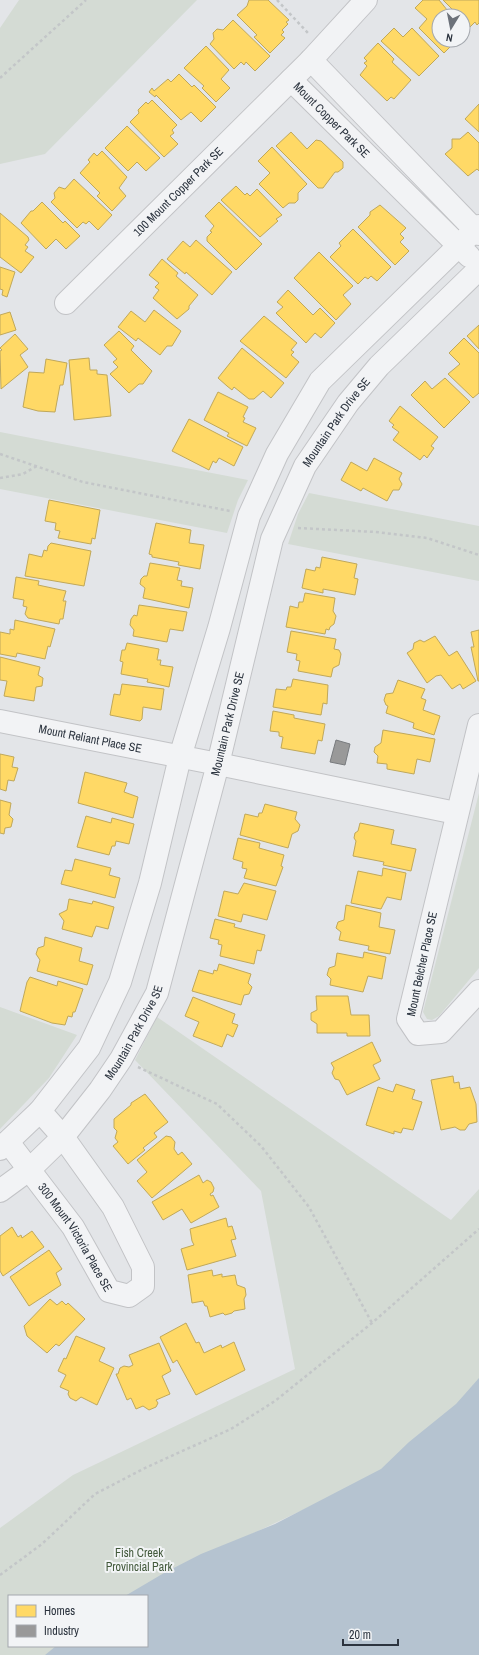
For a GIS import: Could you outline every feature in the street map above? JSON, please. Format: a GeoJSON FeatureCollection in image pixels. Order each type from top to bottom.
{"type":"FeatureCollection","features":[{"type":"Feature","properties":{"kind":"street","name":"Mount Copper Park SE"},"geometry":{"type":"LineString","coordinates":[[366,0],[291,80],[459,246],[479,268]]}},
{"type":"Feature","properties":{"kind":"street"},"geometry":{"type":"LineString","coordinates":[[4,1145],[40,1111],[89,1048],[120,982],[150,884],[180,757],[219,628],[249,516],[277,454],[320,381],[459,246],[478,230],[316,54]]}},
{"type":"Feature","properties":{"kind":"street","name":"100 Mount Copper Park SE"},"geometry":{"type":"LineString","coordinates":[[66,304],[291,80]]}},
{"type":"Feature","properties":{"kind":"street","name":"Mountain Park Drive SE"},"geometry":{"type":"LineString","coordinates":[[0,1191],[30,1169],[63,1137],[100,1090],[121,1059],[156,993],[218,764],[272,539],[305,466],[348,403],[379,366],[479,268]]}},
{"type":"Feature","properties":{"kind":"street","name":"Mount Reliant Place SE"},"geometry":{"type":"LineString","coordinates":[[0,722],[218,764]]}},
{"type":"Feature","properties":{"kind":"street","name":"Mount Belcher Place SE"},"geometry":{"type":"LineString","coordinates":[[479,725],[456,813],[408,1019],[418,1034],[441,1032],[479,991]]}},
{"type":"Feature","properties":{"kind":"street"},"geometry":{"type":"LineString","coordinates":[[218,764],[456,813]]}},
{"type":"Feature","properties":{"kind":"street","name":"300 Mount Victoria Place SE"},"geometry":{"type":"LineString","coordinates":[[4,1145],[30,1169],[73,1227],[109,1291],[129,1296],[143,1286],[144,1267],[112,1207],[63,1137],[40,1111]]}},
{"type":"Feature","properties":{"kind":"path"},"geometry":{"type":"LineString","coordinates":[[0,78],[86,0]]}},
{"type":"Feature","properties":{"kind":"path"},"geometry":{"type":"LineString","coordinates":[[277,0],[316,54]]}},
{"type":"Feature","properties":{"kind":"path"},"geometry":{"type":"LineString","coordinates":[[0,454],[83,482],[236,512]]}},
{"type":"Feature","properties":{"kind":"path"},"geometry":{"type":"LineString","coordinates":[[0,478],[23,474],[37,466]]}},
{"type":"Feature","properties":{"kind":"path"},"geometry":{"type":"LineString","coordinates":[[291,528],[376,532],[427,538],[479,555]]}},
{"type":"Feature","properties":{"kind":"path"},"geometry":{"type":"LineString","coordinates":[[121,1059],[217,1104],[261,1146],[309,1207],[372,1323]]}},
{"type":"Feature","properties":{"kind":"path"},"geometry":{"type":"LineString","coordinates":[[0,1575],[42,1544],[95,1494],[147,1467],[231,1429],[275,1401],[372,1323],[479,1229]]}},
{"type":"Feature","properties":{"kind":"green space"},"geometry":{"type":"Polygon","coordinates":[[[19,0],[197,0],[45,154],[0,164],[0,28],[19,0]]]}},
{"type":"Feature","properties":{"kind":"green space"},"geometry":{"type":"Polygon","coordinates":[[[0,432],[248,480],[238,500],[227,533],[0,489],[0,432]]]}},
{"type":"Feature","properties":{"kind":"green space"},"geometry":{"type":"Polygon","coordinates":[[[309,493],[479,526],[479,581],[288,544],[298,514],[309,493]]]}},
{"type":"Feature","properties":{"kind":"green space"},"geometry":{"type":"Polygon","coordinates":[[[479,793],[479,968],[439,1016],[432,1020],[427,1019],[423,1012],[479,793]]]}},
{"type":"Feature","properties":{"kind":"green space"},"geometry":{"type":"Polygon","coordinates":[[[0,1007],[77,1035],[49,1078],[0,1129],[0,1007]]]}},
{"type":"Feature","properties":{"kind":"green space","name":"Fish Creek Provincial Park"},"geometry":{"type":"Polygon","coordinates":[[[157,1017],[451,1220],[479,1189],[479,1398],[373,1477],[224,1547],[148,1595],[8,1595],[8,1647],[87,1647],[69,1655],[0,1655],[0,1528],[73,1475],[295,1369],[261,1191],[135,1060],[157,1017]]]}},
{"type":"Feature","properties":{"kind":"water"},"geometry":{"type":"Polygon","coordinates":[[[479,1378],[479,1655],[45,1655],[55,1647],[148,1647],[148,1595],[127,1595],[164,1573],[201,1554],[275,1524],[381,1469],[409,1442],[456,1404],[479,1378]]]}},
{"type":"Feature","properties":{"kind":"building: Homes"},"geometry":{"type":"Polygon","coordinates":[[[249,0],[268,0],[289,20],[286,22],[288,24],[282,30],[284,32],[281,35],[285,38],[270,53],[254,37],[257,35],[237,15],[247,6],[249,0]]]}},
{"type":"Feature","properties":{"kind":"building: Homes"},"geometry":{"type":"Polygon","coordinates":[[[423,0],[439,0],[446,8],[431,8],[431,40],[419,28],[427,19],[415,8],[423,0]]]}},
{"type":"Feature","properties":{"kind":"building: Homes"},"geometry":{"type":"Polygon","coordinates":[[[443,0],[479,0],[479,23],[477,25],[475,22],[471,26],[471,8],[451,8],[443,0]]]}},
{"type":"Feature","properties":{"kind":"building: Homes"},"geometry":{"type":"Polygon","coordinates":[[[233,20],[270,56],[255,71],[246,62],[244,65],[241,62],[234,69],[210,44],[214,39],[213,33],[217,29],[223,30],[233,20]]]}},
{"type":"Feature","properties":{"kind":"building: Homes"},"geometry":{"type":"Polygon","coordinates":[[[394,28],[403,37],[412,28],[439,56],[419,76],[381,41],[394,28]]]}},
{"type":"Feature","properties":{"kind":"building: Homes"},"geometry":{"type":"Polygon","coordinates":[[[378,43],[394,59],[392,62],[411,80],[394,99],[391,97],[387,101],[360,75],[367,66],[364,63],[367,61],[364,58],[378,43]]]}},
{"type":"Feature","properties":{"kind":"building: Homes"},"geometry":{"type":"Polygon","coordinates":[[[206,46],[229,70],[221,79],[230,88],[216,102],[202,88],[204,86],[184,68],[206,46]]]}},
{"type":"Feature","properties":{"kind":"building: Homes"},"geometry":{"type":"Polygon","coordinates":[[[439,48],[449,48],[444,53],[439,48]]]}},
{"type":"Feature","properties":{"kind":"building: Homes"},"geometry":{"type":"Polygon","coordinates":[[[179,74],[192,87],[194,85],[216,107],[201,122],[191,112],[181,120],[156,95],[155,97],[149,92],[152,88],[154,91],[168,79],[171,82],[179,74]]]}},
{"type":"Feature","properties":{"kind":"building: Homes"},"geometry":{"type":"Polygon","coordinates":[[[152,100],[177,125],[172,130],[174,133],[170,136],[178,144],[164,157],[130,122],[139,113],[138,110],[146,102],[148,104],[152,100]]]}},
{"type":"Feature","properties":{"kind":"building: Homes"},"geometry":{"type":"Polygon","coordinates":[[[479,104],[479,132],[465,119],[479,104]]]}},
{"type":"Feature","properties":{"kind":"building: Homes"},"geometry":{"type":"Polygon","coordinates":[[[127,126],[160,158],[146,171],[137,162],[128,171],[105,148],[127,126]]]}},
{"type":"Feature","properties":{"kind":"building: Homes"},"geometry":{"type":"Polygon","coordinates":[[[291,132],[307,149],[316,140],[321,141],[343,162],[343,168],[338,172],[335,172],[323,188],[318,188],[276,146],[291,132]]]}},
{"type":"Feature","properties":{"kind":"building: Homes"},"geometry":{"type":"Polygon","coordinates":[[[468,132],[479,143],[479,171],[477,169],[468,176],[445,154],[452,148],[452,139],[460,139],[468,132]]]}},
{"type":"Feature","properties":{"kind":"building: Homes"},"geometry":{"type":"Polygon","coordinates":[[[272,147],[307,184],[298,193],[298,200],[295,203],[289,203],[283,208],[259,184],[270,173],[258,161],[272,147]]]}},
{"type":"Feature","properties":{"kind":"building: Homes"},"geometry":{"type":"Polygon","coordinates":[[[102,151],[127,177],[119,188],[126,196],[112,211],[97,196],[100,193],[80,173],[90,162],[88,160],[94,153],[97,156],[102,151]]]}},
{"type":"Feature","properties":{"kind":"building: Homes"},"geometry":{"type":"Polygon","coordinates":[[[74,179],[112,215],[98,230],[89,221],[86,224],[83,222],[77,228],[51,202],[55,198],[54,193],[59,187],[65,189],[74,179]]]}},
{"type":"Feature","properties":{"kind":"building: Homes"},"geometry":{"type":"Polygon","coordinates":[[[236,186],[245,195],[247,193],[250,196],[257,189],[282,215],[276,219],[278,221],[260,237],[221,200],[236,186]]]}},
{"type":"Feature","properties":{"kind":"building: Homes"},"geometry":{"type":"Polygon","coordinates":[[[42,202],[63,223],[65,221],[80,236],[66,249],[56,239],[46,249],[21,223],[31,211],[33,211],[42,202]]]}},
{"type":"Feature","properties":{"kind":"building: Homes"},"geometry":{"type":"Polygon","coordinates":[[[219,202],[262,244],[236,270],[207,241],[207,237],[212,232],[210,231],[214,226],[205,216],[219,202]]]}},
{"type":"Feature","properties":{"kind":"building: Homes"},"geometry":{"type":"Polygon","coordinates":[[[380,205],[406,228],[400,234],[404,238],[400,242],[409,251],[395,265],[358,227],[370,215],[370,212],[380,205]]]}},
{"type":"Feature","properties":{"kind":"building: Homes"},"geometry":{"type":"Polygon","coordinates":[[[0,213],[28,237],[29,240],[25,245],[28,247],[25,251],[34,257],[21,273],[0,257],[0,213]]]}},
{"type":"Feature","properties":{"kind":"building: Homes"},"geometry":{"type":"Polygon","coordinates":[[[353,229],[391,267],[377,281],[371,276],[368,279],[365,277],[358,284],[330,257],[341,246],[339,243],[353,229]]]}},
{"type":"Feature","properties":{"kind":"building: Homes"},"geometry":{"type":"Polygon","coordinates":[[[196,240],[232,272],[212,295],[186,272],[185,274],[167,259],[183,241],[190,247],[196,240]]]}},
{"type":"Feature","properties":{"kind":"building: Homes"},"geometry":{"type":"Polygon","coordinates":[[[319,252],[353,286],[343,295],[351,304],[336,320],[294,278],[319,252]]]}},
{"type":"Feature","properties":{"kind":"building: Homes"},"geometry":{"type":"Polygon","coordinates":[[[162,259],[178,273],[176,276],[198,295],[189,306],[189,309],[177,319],[153,298],[159,290],[155,287],[159,283],[149,275],[162,259]]]}},
{"type":"Feature","properties":{"kind":"building: Homes"},"geometry":{"type":"Polygon","coordinates":[[[0,267],[15,272],[7,297],[2,295],[3,290],[0,289],[0,267]]]}},
{"type":"Feature","properties":{"kind":"building: Homes"},"geometry":{"type":"Polygon","coordinates":[[[288,290],[313,315],[320,308],[335,323],[321,338],[315,333],[306,343],[276,313],[283,307],[277,302],[288,290]]]}},
{"type":"Feature","properties":{"kind":"building: Homes"},"geometry":{"type":"Polygon","coordinates":[[[154,310],[181,331],[172,346],[167,346],[160,355],[138,338],[136,341],[118,327],[131,311],[145,322],[154,310]]]}},
{"type":"Feature","properties":{"kind":"building: Homes"},"geometry":{"type":"Polygon","coordinates":[[[10,312],[16,330],[0,335],[0,315],[10,312]]]}},
{"type":"Feature","properties":{"kind":"building: Homes"},"geometry":{"type":"Polygon","coordinates":[[[264,316],[297,343],[291,350],[294,352],[291,355],[299,362],[286,378],[240,341],[264,316]]]}},
{"type":"Feature","properties":{"kind":"building: Homes"},"geometry":{"type":"Polygon","coordinates":[[[479,325],[479,349],[467,336],[479,325]]]}},
{"type":"Feature","properties":{"kind":"building: Homes"},"geometry":{"type":"Polygon","coordinates":[[[119,331],[134,346],[131,350],[152,371],[143,384],[139,384],[129,393],[110,374],[118,367],[113,362],[117,359],[104,345],[119,331]]]}},
{"type":"Feature","properties":{"kind":"building: Homes"},"geometry":{"type":"Polygon","coordinates":[[[15,334],[28,349],[20,355],[28,367],[1,389],[0,351],[2,350],[0,348],[15,334]]]}},
{"type":"Feature","properties":{"kind":"building: Homes"},"geometry":{"type":"Polygon","coordinates":[[[464,338],[479,353],[479,393],[473,398],[448,374],[460,364],[449,353],[464,338]]]}},
{"type":"Feature","properties":{"kind":"building: Homes"},"geometry":{"type":"Polygon","coordinates":[[[242,348],[284,383],[271,398],[263,391],[254,399],[249,399],[234,387],[232,390],[218,378],[242,348]]]}},
{"type":"Feature","properties":{"kind":"building: Homes"},"geometry":{"type":"Polygon","coordinates":[[[89,358],[90,370],[97,370],[97,374],[107,375],[111,416],[74,420],[69,360],[89,358]]]}},
{"type":"Feature","properties":{"kind":"building: Homes"},"geometry":{"type":"Polygon","coordinates":[[[46,359],[67,363],[63,385],[60,385],[55,412],[38,411],[23,407],[29,372],[44,373],[46,359]]]}},
{"type":"Feature","properties":{"kind":"building: Homes"},"geometry":{"type":"Polygon","coordinates":[[[445,378],[470,402],[444,428],[411,395],[425,381],[432,389],[445,378]]]}},
{"type":"Feature","properties":{"kind":"building: Homes"},"geometry":{"type":"Polygon","coordinates":[[[218,392],[248,407],[243,417],[245,418],[243,422],[256,428],[247,446],[227,436],[229,433],[204,420],[218,392]]]}},
{"type":"Feature","properties":{"kind":"building: Homes"},"geometry":{"type":"Polygon","coordinates":[[[400,406],[438,437],[431,446],[434,448],[427,458],[424,455],[420,460],[393,440],[399,432],[392,427],[394,425],[389,421],[400,406]]]}},
{"type":"Feature","properties":{"kind":"building: Homes"},"geometry":{"type":"Polygon","coordinates":[[[189,419],[243,447],[234,466],[219,458],[216,463],[213,461],[209,470],[172,451],[189,419]]]}},
{"type":"Feature","properties":{"kind":"building: Homes"},"geometry":{"type":"Polygon","coordinates":[[[374,458],[402,473],[399,479],[402,484],[399,490],[393,490],[387,501],[363,488],[361,491],[341,480],[351,462],[367,471],[374,458]]]}},
{"type":"Feature","properties":{"kind":"building: Homes"},"geometry":{"type":"Polygon","coordinates":[[[49,500],[100,510],[95,539],[92,538],[91,544],[58,538],[60,531],[55,530],[56,523],[45,521],[49,500]]]}},
{"type":"Feature","properties":{"kind":"building: Homes"},"geometry":{"type":"Polygon","coordinates":[[[156,523],[191,530],[189,543],[204,545],[200,569],[178,565],[179,562],[152,557],[152,555],[149,554],[156,523]]]}},
{"type":"Feature","properties":{"kind":"building: Homes"},"geometry":{"type":"Polygon","coordinates":[[[51,543],[91,551],[84,586],[25,576],[29,554],[42,557],[44,550],[47,551],[48,546],[51,543]]]}},
{"type":"Feature","properties":{"kind":"building: Homes"},"geometry":{"type":"Polygon","coordinates":[[[322,557],[357,564],[354,578],[358,579],[355,595],[323,589],[323,593],[302,588],[306,569],[315,571],[316,567],[320,568],[322,557]]]}},
{"type":"Feature","properties":{"kind":"building: Homes"},"geometry":{"type":"Polygon","coordinates":[[[150,563],[180,568],[177,580],[182,581],[181,586],[193,588],[189,608],[143,598],[145,588],[140,584],[141,579],[144,576],[147,576],[150,563]]]}},
{"type":"Feature","properties":{"kind":"building: Homes"},"geometry":{"type":"Polygon","coordinates":[[[16,577],[39,581],[38,585],[66,591],[63,601],[66,601],[63,619],[60,619],[59,624],[28,618],[25,614],[27,607],[23,606],[24,600],[13,598],[16,577]]]}},
{"type":"Feature","properties":{"kind":"building: Homes"},"geometry":{"type":"Polygon","coordinates":[[[305,593],[335,598],[333,611],[336,616],[334,624],[329,630],[326,629],[325,634],[286,627],[290,606],[298,608],[299,602],[303,602],[305,593]]]}},
{"type":"Feature","properties":{"kind":"building: Homes"},"geometry":{"type":"Polygon","coordinates":[[[139,605],[187,612],[183,631],[170,629],[167,642],[133,636],[134,630],[130,625],[131,619],[134,615],[137,616],[139,605]]]}},
{"type":"Feature","properties":{"kind":"building: Homes"},"geometry":{"type":"Polygon","coordinates":[[[15,620],[55,629],[50,647],[48,646],[45,659],[17,653],[16,657],[0,654],[0,632],[10,634],[10,629],[14,630],[15,620]]]}},
{"type":"Feature","properties":{"kind":"building: Homes"},"geometry":{"type":"Polygon","coordinates":[[[479,630],[478,681],[471,647],[474,647],[471,632],[479,630]]]}},
{"type":"Feature","properties":{"kind":"building: Homes"},"geometry":{"type":"Polygon","coordinates":[[[291,631],[336,639],[334,649],[339,650],[341,654],[339,665],[333,668],[331,677],[298,671],[300,661],[296,660],[297,654],[287,652],[291,631]]]}},
{"type":"Feature","properties":{"kind":"building: Homes"},"geometry":{"type":"Polygon","coordinates":[[[435,636],[449,656],[457,651],[476,681],[463,689],[460,684],[452,689],[441,675],[436,676],[427,683],[407,653],[413,649],[414,643],[420,640],[424,642],[435,636]]]}},
{"type":"Feature","properties":{"kind":"building: Homes"},"geometry":{"type":"Polygon","coordinates":[[[127,643],[159,649],[157,660],[161,660],[160,665],[173,667],[169,687],[147,682],[148,679],[121,674],[123,662],[120,661],[122,650],[125,650],[127,643]]]}},
{"type":"Feature","properties":{"kind":"building: Homes"},"geometry":{"type":"Polygon","coordinates":[[[0,657],[40,667],[38,675],[43,678],[42,686],[36,687],[34,701],[4,696],[7,681],[0,680],[0,657]]]}},
{"type":"Feature","properties":{"kind":"building: Homes"},"geometry":{"type":"Polygon","coordinates":[[[293,679],[328,685],[327,704],[323,703],[321,715],[273,707],[276,689],[286,690],[287,687],[291,687],[293,679]]]}},
{"type":"Feature","properties":{"kind":"building: Homes"},"geometry":{"type":"Polygon","coordinates":[[[398,680],[425,689],[421,698],[426,700],[423,710],[440,716],[434,735],[413,728],[414,723],[386,713],[388,706],[384,700],[386,694],[393,693],[398,680]]]}},
{"type":"Feature","properties":{"kind":"building: Homes"},"geometry":{"type":"Polygon","coordinates":[[[122,684],[164,689],[161,710],[143,707],[142,719],[140,721],[110,715],[114,694],[120,695],[122,684]]]}},
{"type":"Feature","properties":{"kind":"building: Homes"},"geometry":{"type":"Polygon","coordinates":[[[273,711],[294,715],[294,718],[325,724],[322,741],[318,740],[315,754],[281,748],[283,737],[279,736],[279,732],[270,731],[273,711]]]}},
{"type":"Feature","properties":{"kind":"building: Homes"},"geometry":{"type":"Polygon","coordinates":[[[383,730],[435,739],[430,762],[417,759],[414,774],[387,769],[387,764],[377,763],[378,756],[374,752],[375,747],[381,743],[383,730]]]}},
{"type":"Feature","properties":{"kind":"building: Homes"},"geometry":{"type":"Polygon","coordinates":[[[0,754],[14,757],[12,767],[18,768],[14,781],[8,780],[6,791],[0,789],[0,754]]]}},
{"type":"Feature","properties":{"kind":"building: Homes"},"geometry":{"type":"Polygon","coordinates":[[[85,772],[127,783],[124,792],[138,797],[133,818],[78,803],[85,772]]]}},
{"type":"Feature","properties":{"kind":"building: Homes"},"geometry":{"type":"Polygon","coordinates":[[[0,800],[11,803],[9,815],[13,819],[11,827],[5,828],[4,834],[0,833],[0,800]]]}},
{"type":"Feature","properties":{"kind":"building: Homes"},"geometry":{"type":"Polygon","coordinates":[[[265,804],[297,812],[295,819],[300,825],[298,831],[292,834],[288,848],[240,835],[245,814],[258,817],[259,813],[262,813],[265,804]]]}},
{"type":"Feature","properties":{"kind":"building: Homes"},"geometry":{"type":"Polygon","coordinates":[[[86,816],[111,823],[112,818],[134,824],[129,844],[116,841],[115,846],[112,846],[109,855],[77,847],[86,816]]]}},
{"type":"Feature","properties":{"kind":"building: Homes"},"geometry":{"type":"Polygon","coordinates":[[[360,823],[394,830],[391,844],[416,849],[411,871],[383,865],[384,862],[353,856],[356,841],[354,838],[355,833],[358,831],[360,823]]]}},
{"type":"Feature","properties":{"kind":"building: Homes"},"geometry":{"type":"Polygon","coordinates":[[[238,838],[260,843],[259,848],[284,855],[281,866],[283,867],[276,886],[244,878],[247,869],[242,868],[243,862],[233,859],[238,838]]]}},
{"type":"Feature","properties":{"kind":"building: Homes"},"geometry":{"type":"Polygon","coordinates":[[[75,859],[111,868],[109,875],[120,878],[115,898],[61,884],[65,870],[72,871],[75,859]]]}},
{"type":"Feature","properties":{"kind":"building: Homes"},"geometry":{"type":"Polygon","coordinates":[[[383,868],[406,873],[401,900],[387,897],[381,909],[351,903],[358,871],[382,876],[383,868]]]}},
{"type":"Feature","properties":{"kind":"building: Homes"},"geometry":{"type":"Polygon","coordinates":[[[244,883],[276,891],[267,920],[243,914],[241,922],[218,916],[224,891],[238,894],[244,883]]]}},
{"type":"Feature","properties":{"kind":"building: Homes"},"geometry":{"type":"Polygon","coordinates":[[[69,899],[92,904],[93,901],[114,907],[108,929],[96,926],[92,937],[62,929],[64,921],[59,914],[67,910],[69,899]]]}},
{"type":"Feature","properties":{"kind":"building: Homes"},"geometry":{"type":"Polygon","coordinates":[[[346,905],[381,913],[379,927],[395,930],[390,954],[368,950],[369,946],[339,940],[341,932],[336,928],[338,922],[344,920],[346,905]]]}},
{"type":"Feature","properties":{"kind":"building: Homes"},"geometry":{"type":"Polygon","coordinates":[[[215,919],[235,924],[234,927],[265,935],[261,951],[257,950],[254,964],[220,956],[222,945],[218,944],[219,940],[210,938],[215,919]]]}},
{"type":"Feature","properties":{"kind":"building: Homes"},"geometry":{"type":"Polygon","coordinates":[[[45,937],[82,948],[79,961],[93,965],[87,985],[37,971],[40,960],[36,954],[38,948],[44,946],[45,937]]]}},
{"type":"Feature","properties":{"kind":"building: Homes"},"geometry":{"type":"Polygon","coordinates":[[[364,952],[386,957],[382,979],[368,976],[363,992],[330,985],[331,979],[327,975],[329,968],[335,966],[337,953],[363,958],[364,952]]]}},
{"type":"Feature","properties":{"kind":"building: Homes"},"geometry":{"type":"Polygon","coordinates":[[[219,964],[251,974],[248,983],[252,987],[249,994],[244,995],[241,1005],[192,991],[199,970],[213,974],[214,970],[217,971],[219,964]]]}},
{"type":"Feature","properties":{"kind":"building: Homes"},"geometry":{"type":"Polygon","coordinates":[[[30,977],[57,986],[58,981],[83,989],[75,1012],[73,1012],[72,1017],[68,1016],[65,1025],[52,1023],[20,1011],[27,982],[30,977]]]}},
{"type":"Feature","properties":{"kind":"building: Homes"},"geometry":{"type":"Polygon","coordinates":[[[316,996],[348,996],[351,1015],[369,1015],[370,1036],[347,1036],[347,1033],[317,1033],[317,1024],[311,1020],[311,1013],[317,1010],[316,996]]]}},
{"type":"Feature","properties":{"kind":"building: Homes"},"geometry":{"type":"Polygon","coordinates":[[[193,997],[235,1014],[232,1023],[238,1025],[233,1037],[227,1034],[222,1047],[193,1036],[199,1022],[185,1016],[193,997]]]}},
{"type":"Feature","properties":{"kind":"building: Homes"},"geometry":{"type":"Polygon","coordinates":[[[372,1042],[381,1061],[373,1065],[380,1079],[347,1095],[339,1080],[335,1079],[332,1073],[334,1068],[331,1063],[372,1042]]]}},
{"type":"Feature","properties":{"kind":"building: Homes"},"geometry":{"type":"Polygon","coordinates":[[[453,1076],[454,1083],[459,1082],[460,1089],[470,1087],[476,1104],[477,1122],[469,1124],[465,1130],[460,1130],[455,1127],[441,1130],[431,1080],[453,1076]]]}},
{"type":"Feature","properties":{"kind":"building: Homes"},"geometry":{"type":"Polygon","coordinates":[[[396,1084],[415,1090],[412,1099],[422,1102],[413,1130],[403,1128],[401,1133],[394,1131],[394,1134],[366,1125],[378,1087],[393,1092],[396,1084]]]}},
{"type":"Feature","properties":{"kind":"building: Homes"},"geometry":{"type":"Polygon","coordinates":[[[145,1094],[168,1122],[154,1133],[157,1137],[143,1148],[145,1150],[128,1164],[113,1146],[118,1142],[115,1138],[117,1131],[114,1128],[114,1119],[131,1105],[131,1103],[145,1094]]]}},
{"type":"Feature","properties":{"kind":"building: Homes"},"geometry":{"type":"Polygon","coordinates":[[[166,1136],[171,1137],[175,1142],[174,1149],[178,1155],[182,1152],[192,1164],[152,1198],[137,1181],[147,1172],[137,1160],[166,1136]]]}},
{"type":"Feature","properties":{"kind":"building: Homes"},"geometry":{"type":"Polygon","coordinates":[[[199,1175],[203,1183],[207,1180],[211,1182],[214,1188],[213,1192],[210,1194],[211,1196],[213,1195],[219,1207],[191,1223],[182,1209],[163,1220],[152,1202],[199,1175]]]}},
{"type":"Feature","properties":{"kind":"building: Homes"},"geometry":{"type":"Polygon","coordinates":[[[226,1218],[228,1227],[232,1226],[236,1239],[231,1240],[236,1256],[187,1270],[181,1249],[194,1245],[190,1229],[226,1218]]]}},
{"type":"Feature","properties":{"kind":"building: Homes"},"geometry":{"type":"Polygon","coordinates":[[[12,1227],[18,1237],[21,1235],[22,1238],[32,1231],[44,1247],[3,1276],[0,1271],[0,1236],[12,1227]]]}},
{"type":"Feature","properties":{"kind":"building: Homes"},"geometry":{"type":"Polygon","coordinates":[[[49,1250],[62,1269],[56,1273],[61,1285],[29,1306],[10,1277],[49,1250]]]}},
{"type":"Feature","properties":{"kind":"building: Homes"},"geometry":{"type":"Polygon","coordinates":[[[212,1270],[213,1276],[222,1274],[222,1277],[235,1275],[237,1285],[245,1288],[245,1309],[234,1311],[225,1315],[223,1313],[210,1317],[207,1306],[205,1306],[203,1301],[192,1303],[188,1275],[212,1270]]]}},
{"type":"Feature","properties":{"kind":"building: Homes"},"geometry":{"type":"Polygon","coordinates":[[[50,1299],[57,1305],[62,1301],[66,1305],[68,1303],[85,1319],[59,1346],[56,1344],[47,1353],[27,1336],[24,1326],[50,1299]]]}},
{"type":"Feature","properties":{"kind":"building: Homes"},"geometry":{"type":"Polygon","coordinates":[[[186,1323],[196,1343],[199,1342],[204,1353],[221,1345],[222,1348],[234,1342],[245,1370],[196,1395],[177,1360],[173,1363],[160,1337],[186,1323]]]}},
{"type":"Feature","properties":{"kind":"building: Homes"},"geometry":{"type":"Polygon","coordinates":[[[76,1336],[105,1348],[99,1361],[114,1368],[97,1405],[81,1397],[76,1401],[70,1398],[68,1394],[69,1391],[60,1387],[66,1375],[58,1371],[64,1358],[66,1359],[76,1336]]]}},
{"type":"Feature","properties":{"kind":"building: Homes"},"geometry":{"type":"Polygon","coordinates":[[[159,1343],[171,1371],[162,1376],[170,1394],[156,1400],[158,1403],[156,1407],[149,1410],[143,1406],[136,1409],[131,1398],[127,1400],[116,1374],[118,1374],[120,1368],[133,1365],[129,1355],[159,1343]]]}},
{"type":"Feature","properties":{"kind":"building: Industry"},"geometry":{"type":"Polygon","coordinates":[[[336,740],[350,744],[345,765],[330,762],[336,740]]]}}]}
